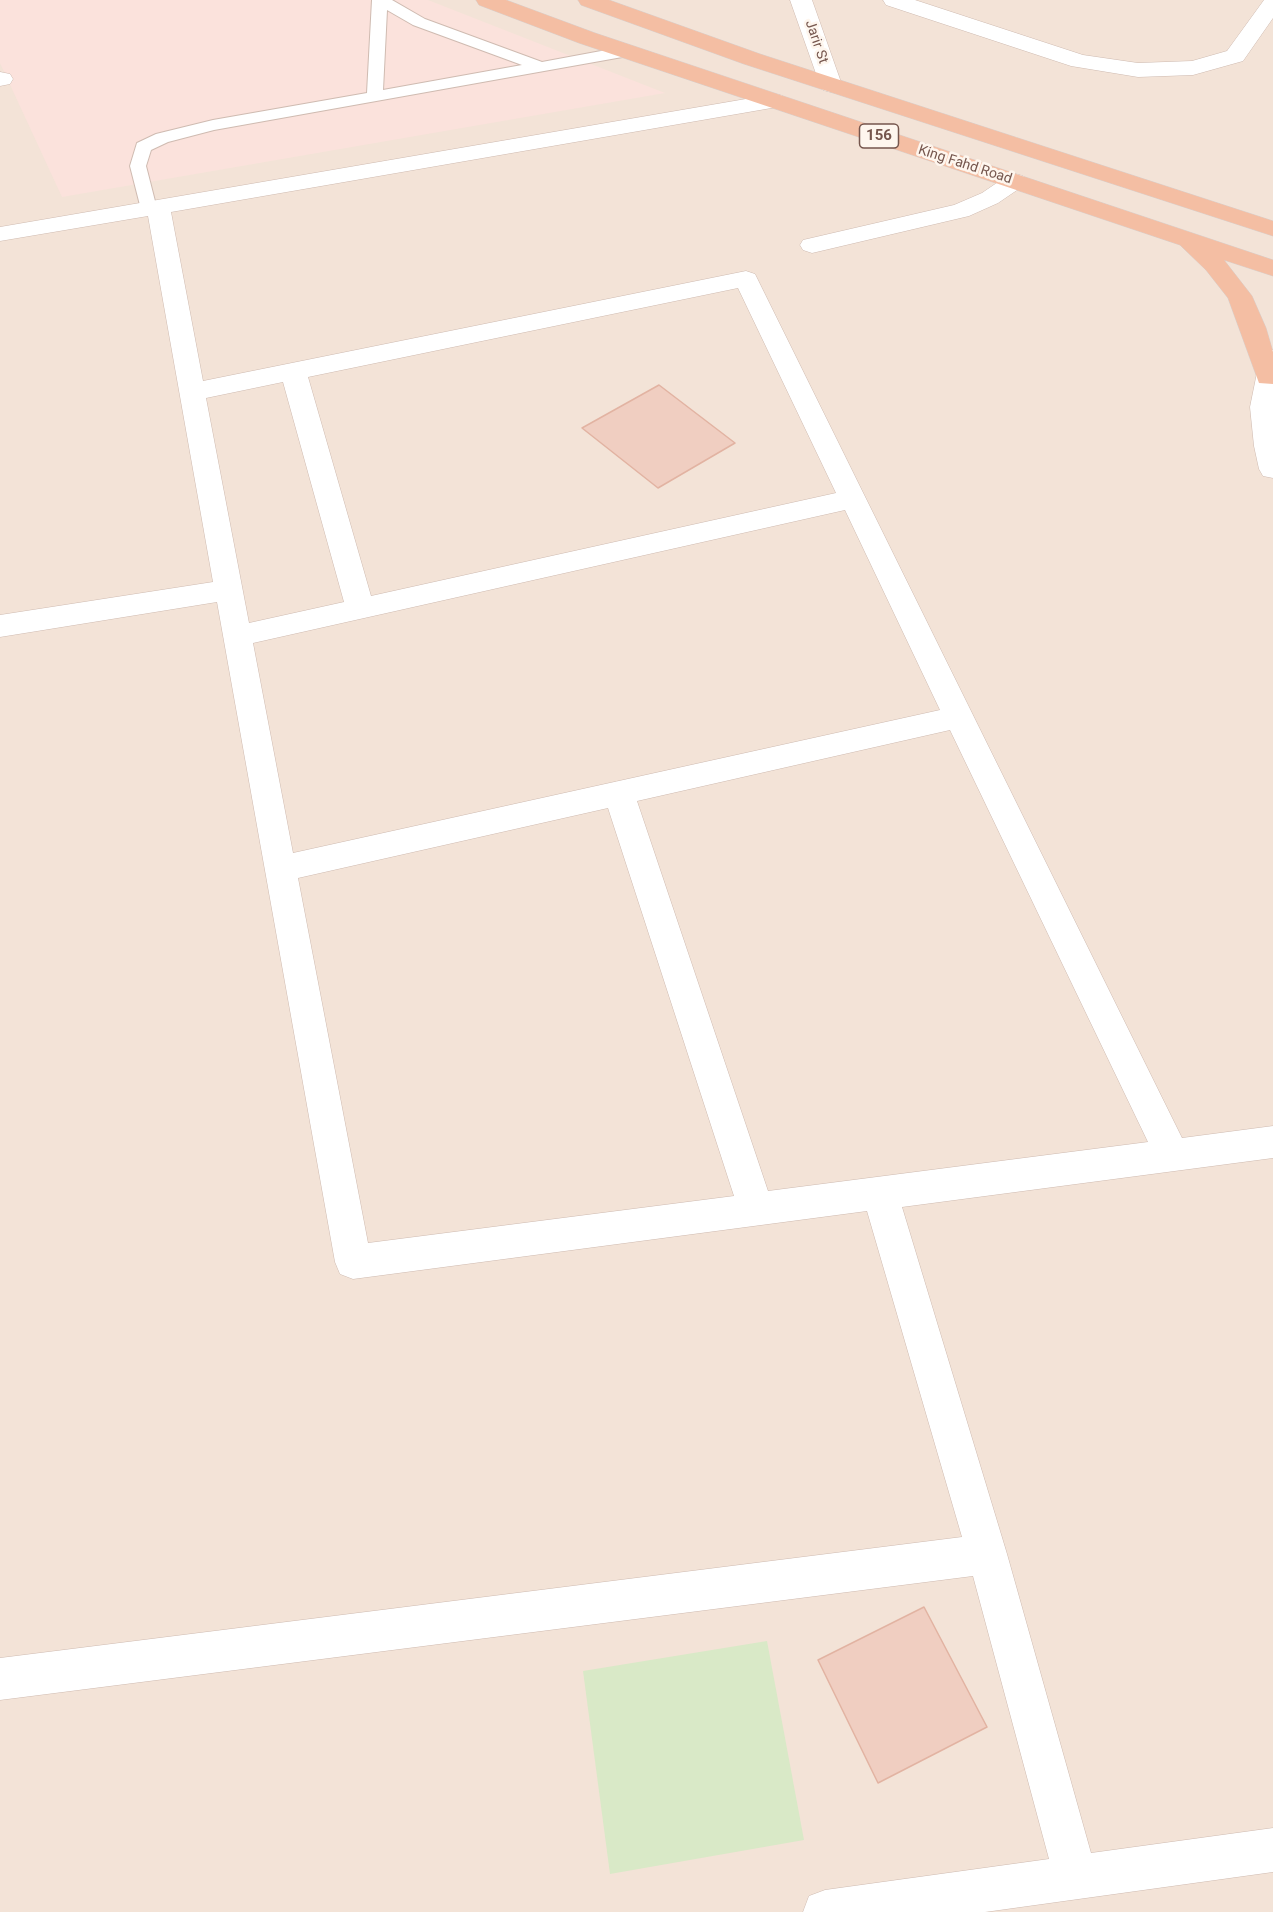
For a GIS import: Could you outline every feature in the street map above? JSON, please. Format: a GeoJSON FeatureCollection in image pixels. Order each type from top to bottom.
{"type":"FeatureCollection","features":[{"type":"Feature","properties":{"kind":"highway","name":"King Fahd Road"},"geometry":{"type":"LineString","coordinates":[[487,0],[628,51],[1273,268]]}},
{"type":"Feature","properties":{"kind":"highway","name":"156"},"geometry":{"type":"LineString","coordinates":[[589,0],[752,59],[1273,229]]}},
{"type":"Feature","properties":{"kind":"highway"},"geometry":{"type":"LineString","coordinates":[[1194,203],[1273,208]]}},
{"type":"Feature","properties":{"kind":"highway"},"geometry":{"type":"LineString","coordinates":[[1183,238],[1215,265],[1240,296],[1271,367]]}},
{"type":"Feature","properties":{"kind":"street","name":"Jarir St"},"geometry":{"type":"LineString","coordinates":[[801,0],[831,85]]}},
{"type":"Feature","properties":{"kind":"street"},"geometry":{"type":"LineString","coordinates":[[896,0],[1079,61],[1137,70],[1193,68],[1235,56],[1273,3]]}},
{"type":"Feature","properties":{"kind":"street"},"geometry":{"type":"LineString","coordinates":[[0,234],[775,101]]}},
{"type":"Feature","properties":{"kind":"street"},"geometry":{"type":"LineString","coordinates":[[813,245],[961,211],[990,198],[1014,182]]}},
{"type":"Feature","properties":{"kind":"street"},"geometry":{"type":"LineString","coordinates":[[153,208],[192,392],[353,1262],[1273,1142]]}},
{"type":"Feature","properties":{"kind":"street"},"geometry":{"type":"LineString","coordinates":[[192,392],[746,279],[1172,1155]]}},
{"type":"Feature","properties":{"kind":"street"},"geometry":{"type":"LineString","coordinates":[[1271,367],[1263,407],[1267,446],[1273,469]]}},
{"type":"Feature","properties":{"kind":"street"},"geometry":{"type":"LineString","coordinates":[[292,371],[360,609]]}},
{"type":"Feature","properties":{"kind":"street"},"geometry":{"type":"LineString","coordinates":[[237,636],[853,499]]}},
{"type":"Feature","properties":{"kind":"street"},"geometry":{"type":"LineString","coordinates":[[0,626],[229,590]]}},
{"type":"Feature","properties":{"kind":"street"},"geometry":{"type":"LineString","coordinates":[[281,869],[959,717]]}},
{"type":"Feature","properties":{"kind":"street"},"geometry":{"type":"LineString","coordinates":[[619,793],[756,1209]]}},
{"type":"Feature","properties":{"kind":"street"},"geometry":{"type":"LineString","coordinates":[[880,1193],[987,1554],[1076,1877]]}},
{"type":"Feature","properties":{"kind":"street"},"geometry":{"type":"LineString","coordinates":[[0,1679],[987,1554]]}},
{"type":"Feature","properties":{"kind":"street"},"geometry":{"type":"LineString","coordinates":[[825,1912],[1273,1850]]}},
{"type":"Feature","properties":{"kind":"lane"},"geometry":{"type":"LineString","coordinates":[[375,96],[381,0],[419,22],[541,67]]}},
{"type":"Feature","properties":{"kind":"lane"},"geometry":{"type":"LineString","coordinates":[[153,208],[138,166],[143,147],[162,138],[213,125],[628,51]]}},
{"type":"Feature","properties":{"kind":"shaded area"},"geometry":{"type":"Polygon","coordinates":[[[0,0],[1273,0],[1273,1912],[0,1912],[0,0]]]}},
{"type":"Feature","properties":{"kind":"shaded area"},"geometry":{"type":"Polygon","coordinates":[[[0,0],[428,0],[665,93],[62,197],[0,63],[0,0]]]}},
{"type":"Feature","properties":{"kind":"green space"},"geometry":{"type":"Polygon","coordinates":[[[767,1641],[804,1840],[610,1874],[583,1671],[767,1641]]]}},
{"type":"Feature","properties":{"kind":"building"},"geometry":{"type":"Polygon","coordinates":[[[659,385],[735,443],[658,488],[582,428],[659,385]]]}},
{"type":"Feature","properties":{"kind":"building"},"geometry":{"type":"Polygon","coordinates":[[[924,1607],[987,1727],[878,1783],[818,1660],[924,1607]]]}}]}
